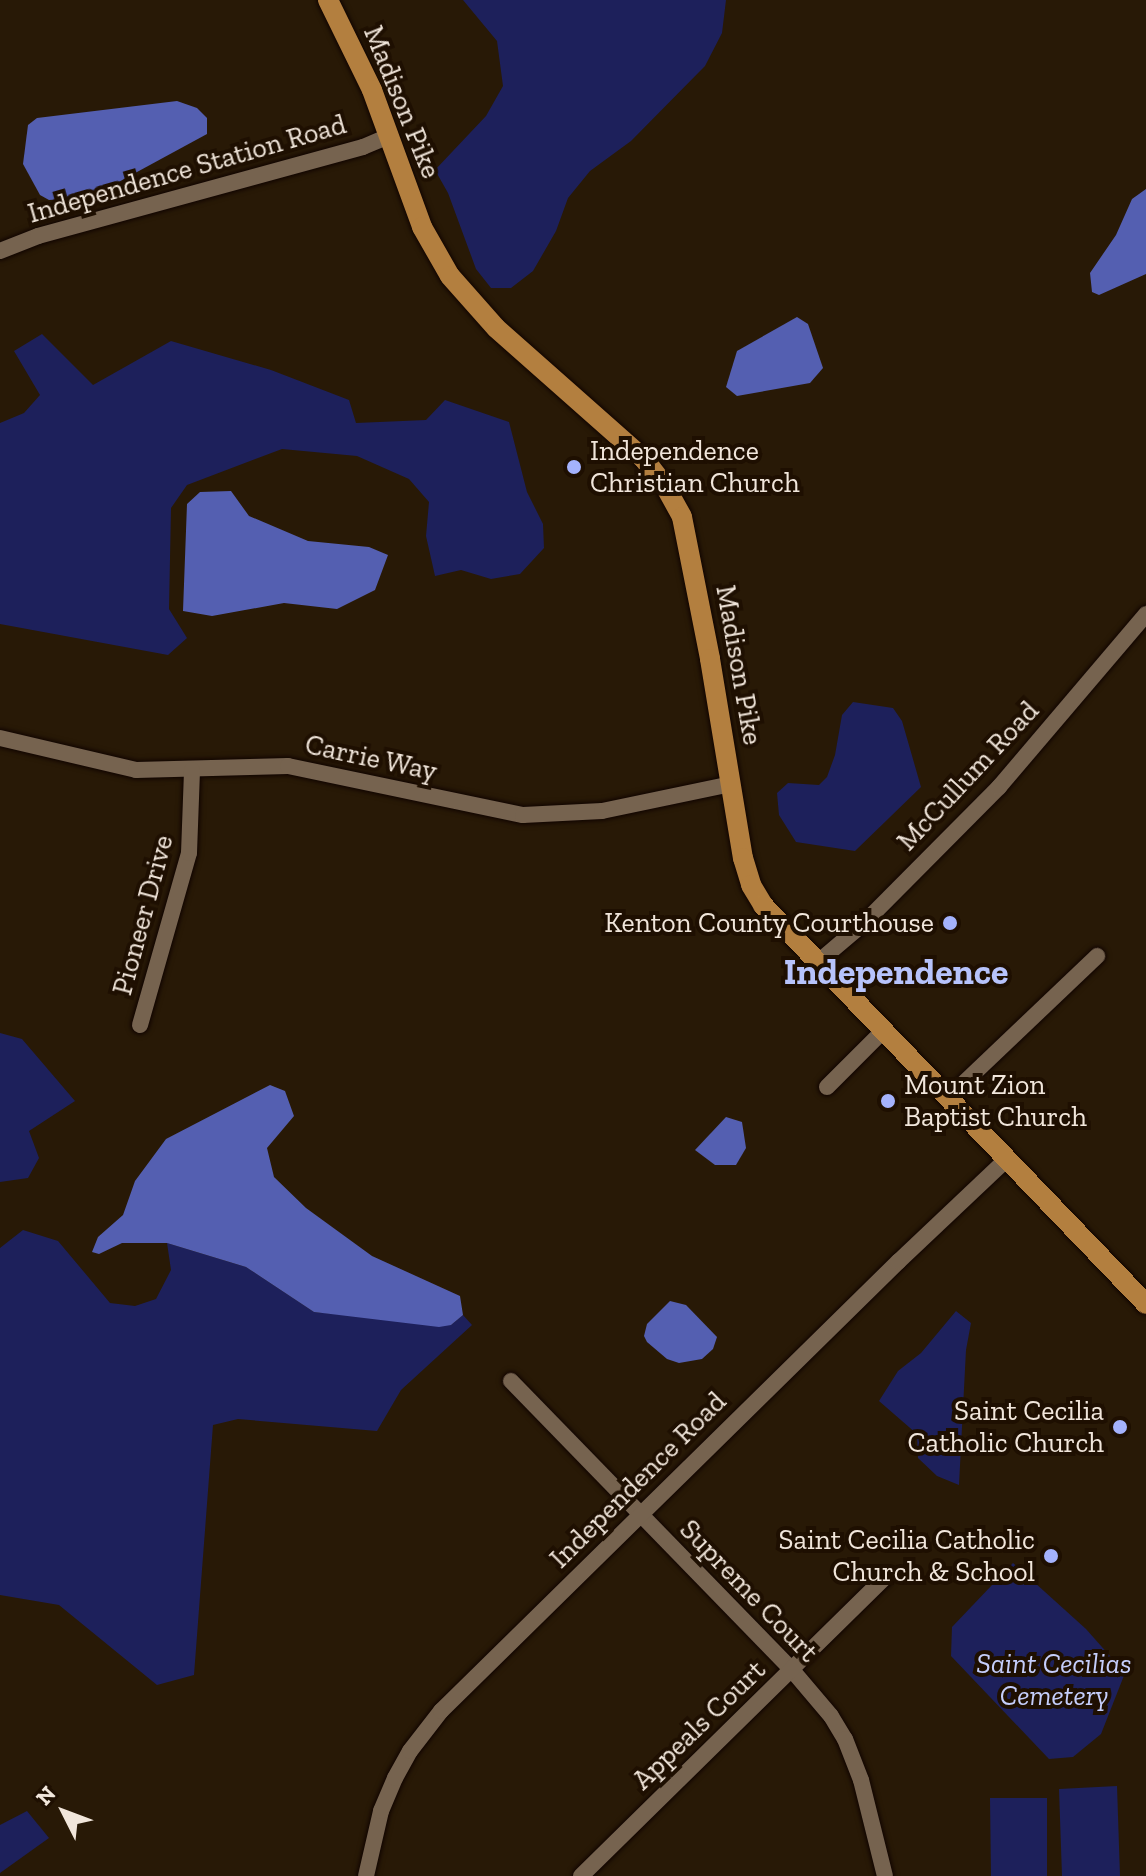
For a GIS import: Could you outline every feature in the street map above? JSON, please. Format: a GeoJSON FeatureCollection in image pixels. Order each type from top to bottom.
{"type":"FeatureCollection","features":[{"type":"Feature","properties":{"kind":"main road","name":"Madison Pike"},"geometry":{"type":"LineString","coordinates":[[328,0],[354,49],[422,227],[450,276],[496,328],[644,459],[665,486],[682,517],[751,885],[777,922],[1146,1304]]}},
{"type":"Feature","properties":{"kind":"street","name":"Independence Station Road"},"geometry":{"type":"LineString","coordinates":[[0,251],[38,236],[351,151],[387,137]]}},
{"type":"Feature","properties":{"kind":"street","name":"McCullum Road"},"geometry":{"type":"LineString","coordinates":[[817,963],[863,924],[991,796],[1146,614]]}},
{"type":"Feature","properties":{"kind":"street","name":"Carrie Way"},"geometry":{"type":"LineString","coordinates":[[0,738],[136,770],[288,766],[487,810],[523,815],[602,811],[731,784]]}},
{"type":"Feature","properties":{"kind":"street","name":"Pioneer Drive"},"geometry":{"type":"LineString","coordinates":[[140,1025],[189,853],[192,770]]}},
{"type":"Feature","properties":{"kind":"street"},"geometry":{"type":"LineString","coordinates":[[948,1098],[1097,956]]}},
{"type":"Feature","properties":{"kind":"street"},"geometry":{"type":"LineString","coordinates":[[827,1087],[883,1031]]}},
{"type":"Feature","properties":{"kind":"street","name":"Independence Road"},"geometry":{"type":"LineString","coordinates":[[366,1876],[381,1811],[399,1771],[423,1733],[507,1644],[1007,1159]]}},
{"type":"Feature","properties":{"kind":"street","name":"Supreme Court"},"geometry":{"type":"LineString","coordinates":[[511,1381],[792,1670],[845,1739],[861,1780],[885,1876]]}},
{"type":"Feature","properties":{"kind":"street","name":"Appeals Court"},"geometry":{"type":"LineString","coordinates":[[581,1876],[886,1576]]}},
{"type":"Feature","properties":{"kind":"green space"},"geometry":{"type":"Polygon","coordinates":[[[463,0],[726,0],[722,33],[705,66],[631,141],[590,171],[568,198],[556,231],[533,271],[511,288],[491,288],[476,269],[448,193],[435,170],[486,116],[503,86],[497,41],[463,0]]]}},
{"type":"Feature","properties":{"kind":"green space"},"geometry":{"type":"Polygon","coordinates":[[[42,334],[93,385],[171,341],[271,370],[349,400],[356,423],[426,420],[445,400],[509,422],[527,492],[543,524],[544,548],[520,574],[491,579],[461,570],[435,576],[426,536],[429,502],[409,479],[357,456],[282,449],[187,485],[171,508],[169,609],[187,638],[168,655],[0,624],[0,423],[24,413],[40,395],[14,351],[42,334]]]}},
{"type":"Feature","properties":{"kind":"green space"},"geometry":{"type":"Polygon","coordinates":[[[853,702],[893,708],[902,721],[921,787],[855,851],[796,842],[779,815],[777,793],[788,783],[819,785],[827,777],[835,755],[842,715],[853,702]]]}},
{"type":"Feature","properties":{"kind":"green space"},"geometry":{"type":"Polygon","coordinates":[[[0,1033],[22,1039],[75,1101],[29,1131],[39,1158],[28,1178],[0,1182],[0,1033]]]}},
{"type":"Feature","properties":{"kind":"green space"},"geometry":{"type":"Polygon","coordinates":[[[23,1230],[58,1241],[110,1303],[135,1306],[156,1299],[171,1270],[167,1243],[246,1267],[314,1312],[451,1325],[463,1315],[472,1325],[401,1390],[377,1431],[238,1419],[213,1425],[194,1675],[157,1685],[59,1605],[0,1595],[0,1248],[23,1230]]]}},
{"type":"Feature","properties":{"kind":"green space"},"geometry":{"type":"Polygon","coordinates":[[[956,1311],[971,1323],[966,1350],[959,1485],[937,1476],[918,1458],[917,1434],[879,1401],[898,1371],[921,1353],[956,1311]]]}},
{"type":"Feature","properties":{"kind":"green space","name":"Saint Cecilias Cemetery"},"geometry":{"type":"Polygon","coordinates":[[[1013,1563],[1086,1629],[1125,1673],[1101,1734],[1073,1757],[1049,1759],[951,1656],[952,1627],[1013,1563]]]}},
{"type":"Feature","properties":{"kind":"green space"},"geometry":{"type":"Polygon","coordinates":[[[1117,1786],[1120,1876],[1062,1876],[1059,1789],[1117,1786]]]}},
{"type":"Feature","properties":{"kind":"green space"},"geometry":{"type":"Polygon","coordinates":[[[990,1798],[1047,1798],[1047,1876],[991,1876],[990,1798]]]}},
{"type":"Feature","properties":{"kind":"green space"},"geometry":{"type":"Polygon","coordinates":[[[27,1811],[49,1838],[0,1873],[0,1825],[27,1811]]]}},
{"type":"Feature","properties":{"kind":"water"},"geometry":{"type":"Polygon","coordinates":[[[177,101],[197,108],[207,118],[207,134],[91,197],[49,200],[40,195],[23,164],[28,125],[37,118],[177,101]]]}},
{"type":"Feature","properties":{"kind":"water"},"geometry":{"type":"Polygon","coordinates":[[[1146,189],[1146,274],[1099,295],[1092,292],[1090,273],[1116,235],[1132,199],[1146,189]]]}},
{"type":"Feature","properties":{"kind":"water"},"geometry":{"type":"Polygon","coordinates":[[[797,317],[808,324],[823,368],[810,383],[737,396],[726,387],[737,351],[797,317]]]}},
{"type":"Feature","properties":{"kind":"water"},"geometry":{"type":"Polygon","coordinates":[[[231,491],[249,516],[308,541],[369,547],[388,555],[375,590],[337,609],[284,603],[212,616],[183,611],[187,504],[200,492],[231,491]]]}},
{"type":"Feature","properties":{"kind":"water"},"geometry":{"type":"Polygon","coordinates":[[[270,1085],[285,1091],[294,1116],[267,1148],[274,1177],[306,1208],[372,1256],[460,1296],[463,1315],[451,1325],[439,1327],[314,1312],[246,1267],[167,1243],[122,1243],[99,1254],[92,1252],[98,1237],[123,1215],[135,1181],[166,1139],[270,1085]]]}},
{"type":"Feature","properties":{"kind":"water"},"geometry":{"type":"Polygon","coordinates":[[[726,1117],[742,1122],[746,1148],[736,1165],[715,1165],[695,1150],[726,1117]]]}},
{"type":"Feature","properties":{"kind":"water"},"geometry":{"type":"Polygon","coordinates":[[[670,1301],[686,1305],[717,1337],[713,1349],[702,1359],[679,1363],[667,1359],[647,1342],[644,1336],[647,1324],[670,1301]]]}},
{"type":"Feature","properties":{"kind":"place","name":"Independence Christian Church"},"geometry":{"type":"Point","coordinates":[574,467]}},
{"type":"Feature","properties":{"kind":"place","name":"Kenton County Courthouse"},"geometry":{"type":"Point","coordinates":[950,923]}},
{"type":"Feature","properties":{"kind":"place","name":"Mount Zion Baptist Church"},"geometry":{"type":"Point","coordinates":[888,1101]}},
{"type":"Feature","properties":{"kind":"place","name":"Saint Cecilia Catholic Church"},"geometry":{"type":"Point","coordinates":[1120,1427]}},
{"type":"Feature","properties":{"kind":"place","name":"Saint Cecilia Catholic Church & School"},"geometry":{"type":"Point","coordinates":[1051,1556]}},
{"type":"Feature","properties":{"kind":"district","name":"Independence"},"geometry":{"type":"Point","coordinates":[896,972]}}]}
